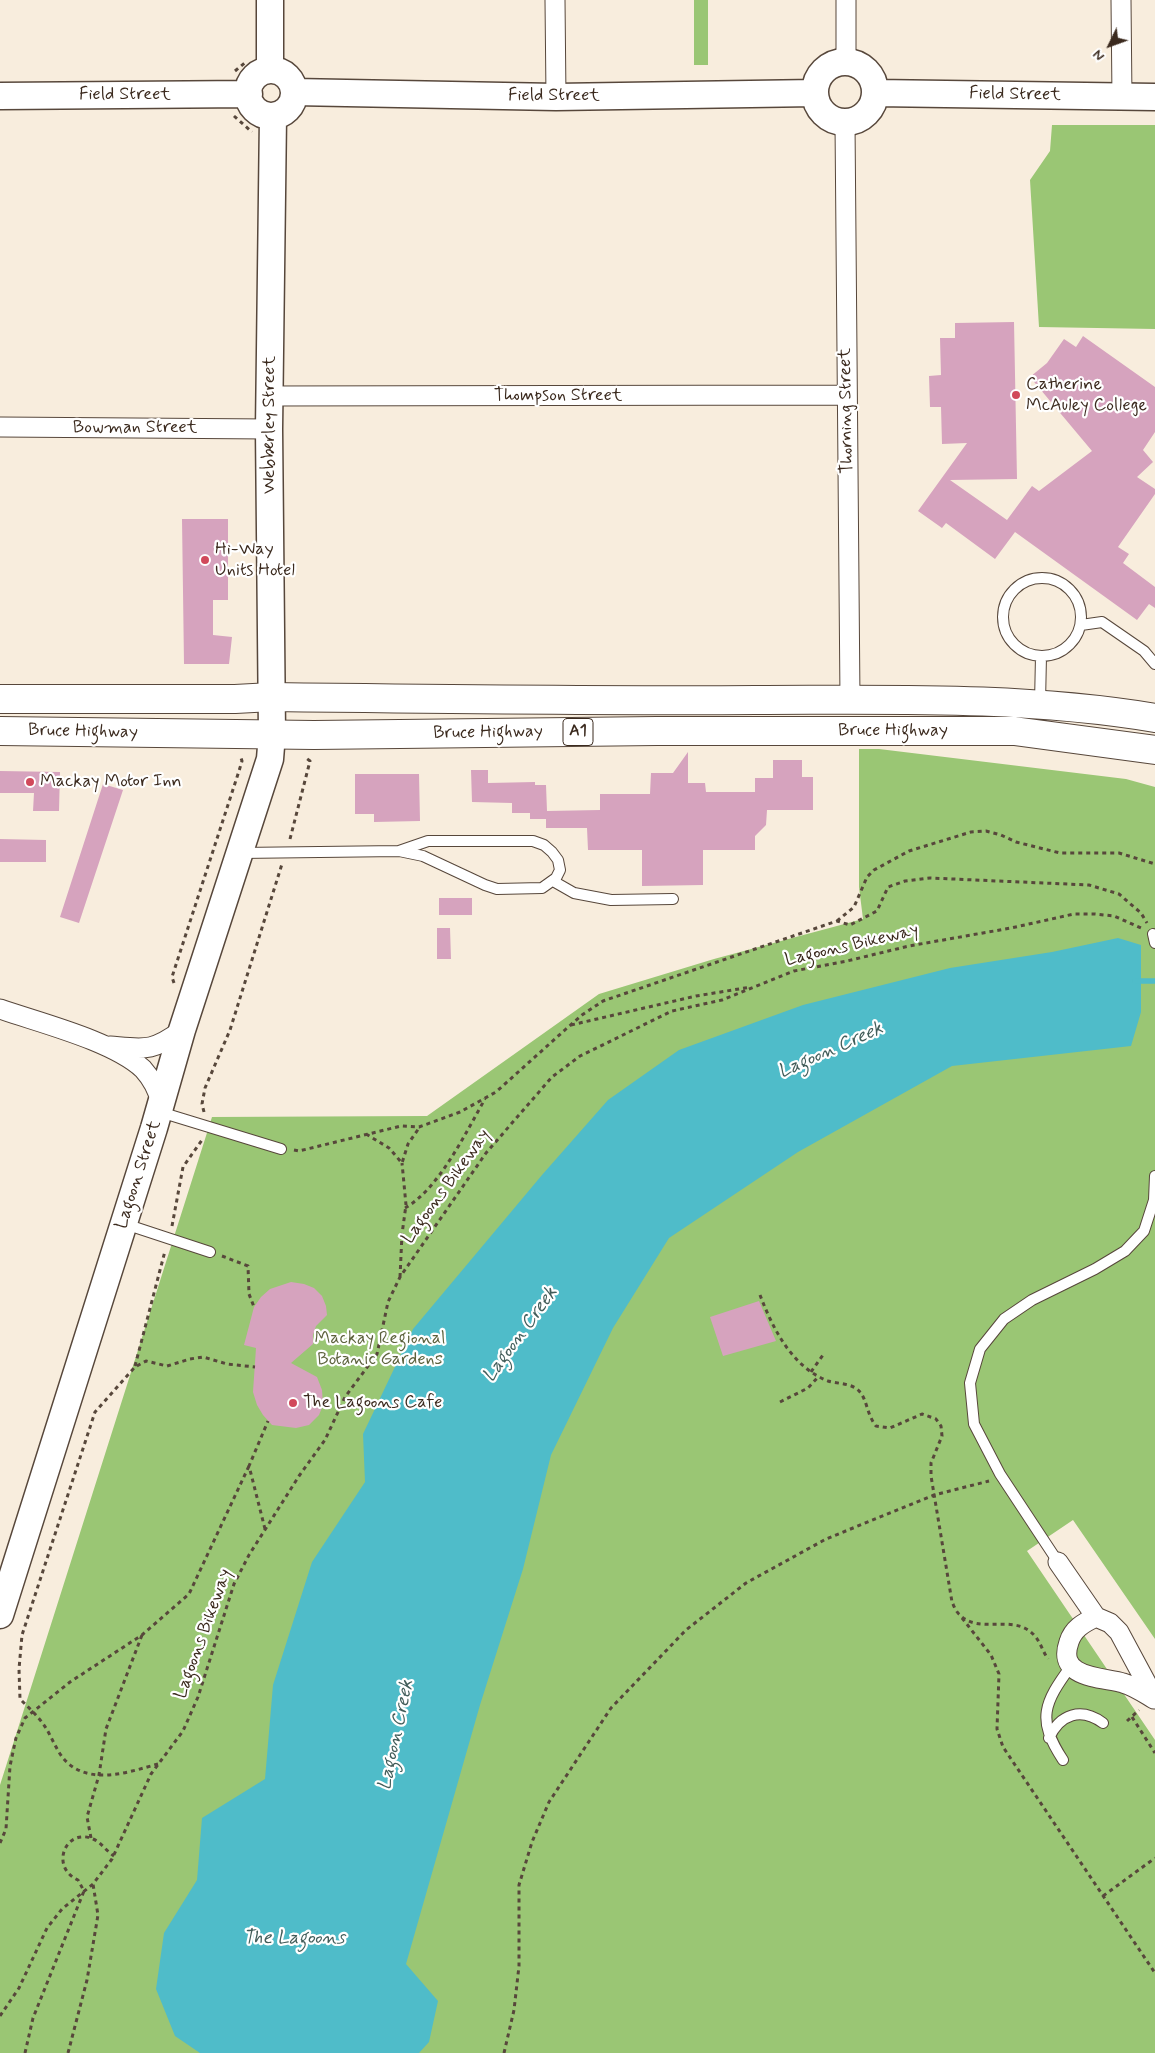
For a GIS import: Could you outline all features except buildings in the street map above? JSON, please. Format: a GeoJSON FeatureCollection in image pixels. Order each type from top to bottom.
{"type":"FeatureCollection","features":[{"type":"Feature","properties":{"kind":"highway","name":"Bruce Highway"},"geometry":{"type":"LineString","coordinates":[[0,698],[235,699],[272,697],[998,701],[1106,710],[1155,718]]}},
{"type":"Feature","properties":{"kind":"highway","name":"Bruce Highway"},"geometry":{"type":"LineString","coordinates":[[0,731],[314,735],[657,731],[1014,731],[1155,750]]}},
{"type":"Feature","properties":{"kind":"street"},"geometry":{"type":"LineString","coordinates":[[270,0],[270,70]]}},
{"type":"Feature","properties":{"kind":"street"},"geometry":{"type":"LineString","coordinates":[[555,0],[556,97]]}},
{"type":"Feature","properties":{"kind":"street"},"geometry":{"type":"LineString","coordinates":[[846,0],[846,62]]}},
{"type":"Feature","properties":{"kind":"street"},"geometry":{"type":"LineString","coordinates":[[1121,0],[1122,98]]}},
{"type":"Feature","properties":{"kind":"street"},"geometry":{"type":"LineString","coordinates":[[846,62],[865,68],[871,76],[876,92],[874,105],[868,114],[860,120],[844,123],[830,118],[822,112],[816,103],[815,92],[816,83],[828,67],[846,62]]}},
{"type":"Feature","properties":{"kind":"street"},"geometry":{"type":"LineString","coordinates":[[270,70],[277,71],[289,78],[294,92],[290,106],[286,111],[273,116],[265,115],[258,111],[252,105],[249,94],[251,83],[256,77],[262,72],[270,70]]}},
{"type":"Feature","properties":{"kind":"street","name":"Field Street"},"geometry":{"type":"LineString","coordinates":[[294,92],[556,97],[815,92]]}},
{"type":"Feature","properties":{"kind":"street","name":"Field Street"},"geometry":{"type":"LineString","coordinates":[[876,92],[1122,98],[1155,97]]}},
{"type":"Feature","properties":{"kind":"street","name":"Field Street"},"geometry":{"type":"LineString","coordinates":[[0,96],[249,94]]}},
{"type":"Feature","properties":{"kind":"street","name":"Webberley Street"},"geometry":{"type":"LineString","coordinates":[[272,734],[269,429],[273,116]]}},
{"type":"Feature","properties":{"kind":"street","name":"Thorning Street"},"geometry":{"type":"LineString","coordinates":[[844,123],[850,699]]}},
{"type":"Feature","properties":{"kind":"street","name":"Thompson Street"},"geometry":{"type":"LineString","coordinates":[[270,396],[847,395]]}},
{"type":"Feature","properties":{"kind":"street","name":"Bowman Street"},"geometry":{"type":"LineString","coordinates":[[0,427],[269,429]]}},
{"type":"Feature","properties":{"kind":"street","name":"Lagoon Street"},"geometry":{"type":"LineString","coordinates":[[0,1615],[160,1107],[182,1030],[270,759],[272,734]]}},
{"type":"Feature","properties":{"kind":"street"},"geometry":{"type":"LineString","coordinates":[[0,1009],[104,1045],[134,1062],[152,1080],[160,1107]]}},
{"type":"Feature","properties":{"kind":"street"},"geometry":{"type":"LineString","coordinates":[[104,1045],[146,1049],[163,1044],[182,1030]]}},
{"type":"Feature","properties":{"kind":"street"},"geometry":{"type":"LineString","coordinates":[[1058,1562],[1096,1618],[1110,1623],[1119,1632],[1155,1699]]}},
{"type":"Feature","properties":{"kind":"street"},"geometry":{"type":"LineString","coordinates":[[1096,1618],[1082,1623],[1071,1636],[1067,1652],[1066,1673],[1077,1671],[1091,1678],[1125,1683],[1155,1699]]}},
{"type":"Feature","properties":{"kind":"lane"},"geometry":{"type":"LineString","coordinates":[[1034,578],[1048,578],[1061,582],[1077,598],[1081,611],[1081,625],[1074,642],[1063,651],[1051,656],[1041,656],[1024,652],[1013,644],[1006,632],[1002,619],[1004,605],[1011,593],[1021,583],[1034,578]]}},
{"type":"Feature","properties":{"kind":"lane"},"geometry":{"type":"LineString","coordinates":[[1081,625],[1102,622],[1144,651],[1155,664]]}},
{"type":"Feature","properties":{"kind":"lane"},"geometry":{"type":"LineString","coordinates":[[1040,704],[1041,656]]}},
{"type":"Feature","properties":{"kind":"lane"},"geometry":{"type":"LineString","coordinates":[[239,853],[399,850],[422,856],[485,886],[497,889],[542,888],[553,881],[560,870],[558,860],[552,852],[544,845],[533,841],[428,841],[399,850]]}},
{"type":"Feature","properties":{"kind":"lane"},"geometry":{"type":"LineString","coordinates":[[553,881],[574,893],[602,899],[673,899]]}},
{"type":"Feature","properties":{"kind":"lane"},"geometry":{"type":"LineString","coordinates":[[160,1107],[208,1126],[281,1149]]}},
{"type":"Feature","properties":{"kind":"lane"},"geometry":{"type":"LineString","coordinates":[[1058,1562],[1000,1474],[974,1424],[970,1383],[980,1350],[1004,1319],[1032,1300],[1095,1269],[1125,1251],[1144,1231],[1154,1200],[1155,1176]]}},
{"type":"Feature","properties":{"kind":"lane"},"geometry":{"type":"LineString","coordinates":[[123,1223],[210,1252]]}},
{"type":"Feature","properties":{"kind":"lane"},"geometry":{"type":"LineString","coordinates":[[1063,1760],[1049,1738],[1046,1711],[1050,1696],[1066,1673]]}},
{"type":"Feature","properties":{"kind":"lane"},"geometry":{"type":"LineString","coordinates":[[1049,1738],[1055,1726],[1068,1716],[1076,1714],[1092,1716],[1103,1723]]}},
{"type":"Feature","properties":{"kind":"path"},"geometry":{"type":"LineString","coordinates":[[172,977],[242,761],[237,752]]}},
{"type":"Feature","properties":{"kind":"path"},"geometry":{"type":"LineString","coordinates":[[134,1367],[169,1238],[184,1166],[202,1142],[208,1126],[202,1104],[205,1088],[230,1030],[286,852],[310,761],[306,758]]}},
{"type":"Feature","properties":{"kind":"path"},"geometry":{"type":"LineString","coordinates":[[281,1149],[299,1151],[401,1126],[419,1127],[460,1112],[496,1092],[570,1026],[603,1002],[837,921],[854,907],[867,877],[874,870],[909,851],[971,832],[986,831],[1016,842],[1060,853],[1119,853],[1155,864]]}},
{"type":"Feature","properties":{"kind":"path"},"geometry":{"type":"LineString","coordinates":[[837,921],[850,925],[876,911],[888,887],[905,881],[930,878],[1089,885],[1119,894],[1141,912],[1154,938]]}},
{"type":"Feature","properties":{"kind":"path","name":"Lagoons Bikeway"},"geometry":{"type":"LineString","coordinates":[[0,2016],[18,1988],[47,1928],[62,1909],[93,1884],[114,1856],[151,1774],[183,1731],[198,1697],[234,1584],[265,1529],[325,1440],[345,1397],[377,1354],[388,1302],[400,1277],[486,1153],[552,1077],[580,1056],[672,1011],[722,1000],[794,971],[909,946],[1011,928],[1074,914],[1114,916],[1154,938]]}},
{"type":"Feature","properties":{"kind":"path"},"geometry":{"type":"LineString","coordinates":[[570,1026],[696,996],[756,986]]}},
{"type":"Feature","properties":{"kind":"path"},"geometry":{"type":"LineString","coordinates":[[405,1208],[418,1201],[431,1187],[486,1098]]}},
{"type":"Feature","properties":{"kind":"path"},"geometry":{"type":"LineString","coordinates":[[400,1277],[405,1208],[402,1163],[408,1144],[419,1127]]}},
{"type":"Feature","properties":{"kind":"path"},"geometry":{"type":"LineString","coordinates":[[365,1134],[389,1148],[402,1163]]}},
{"type":"Feature","properties":{"kind":"path"},"geometry":{"type":"LineString","coordinates":[[210,1252],[248,1266],[249,1294],[254,1307]]}},
{"type":"Feature","properties":{"kind":"path"},"geometry":{"type":"LineString","coordinates":[[760,1295],[766,1312],[790,1353],[811,1372],[829,1381],[853,1387],[860,1392],[871,1420],[876,1426],[890,1428],[922,1414],[936,1419],[941,1426],[942,1436],[931,1463],[934,1495],[952,1602],[960,1616],[991,1655],[999,1674],[997,1729],[1002,1747],[1155,1973]]}},
{"type":"Feature","properties":{"kind":"path"},"geometry":{"type":"LineString","coordinates":[[811,1372],[823,1355]]}},
{"type":"Feature","properties":{"kind":"path"},"geometry":{"type":"LineString","coordinates":[[159,1764],[113,1775],[99,1775],[81,1771],[64,1758],[46,1728],[20,1699],[19,1669],[22,1635],[95,1412],[134,1367],[146,1361],[167,1366],[190,1359],[203,1358],[227,1364],[255,1367]]}},
{"type":"Feature","properties":{"kind":"path"},"geometry":{"type":"LineString","coordinates":[[780,1402],[808,1388],[819,1376]]}},
{"type":"Feature","properties":{"kind":"path"},"geometry":{"type":"LineString","coordinates":[[0,1843],[6,1829],[10,1766],[16,1738],[25,1718],[34,1713],[42,1703],[70,1682],[142,1635],[189,1594],[268,1421]]}},
{"type":"Feature","properties":{"kind":"path"},"geometry":{"type":"LineString","coordinates":[[249,1466],[265,1529]]}},
{"type":"Feature","properties":{"kind":"path"},"geometry":{"type":"LineString","coordinates":[[504,2053],[514,2010],[519,1966],[519,1885],[532,1842],[549,1802],[611,1708],[686,1630],[746,1583],[826,1539],[934,1495],[990,1480],[1000,1474]]}},
{"type":"Feature","properties":{"kind":"path"},"geometry":{"type":"LineString","coordinates":[[960,1616],[971,1622],[1002,1623],[1026,1629],[1035,1636],[1052,1664],[1053,1672],[1066,1673]]}},
{"type":"Feature","properties":{"kind":"path"},"geometry":{"type":"LineString","coordinates":[[90,1838],[87,1816],[99,1775],[106,1729],[142,1635]]}},
{"type":"Feature","properties":{"kind":"path"},"geometry":{"type":"LineString","coordinates":[[1127,1721],[1139,1711],[1133,1707]]}},
{"type":"Feature","properties":{"kind":"path"},"geometry":{"type":"LineString","coordinates":[[1132,1717],[1155,1753]]}},
{"type":"Feature","properties":{"kind":"path"},"geometry":{"type":"LineString","coordinates":[[25,2053],[33,2018],[84,1891],[78,1880],[67,1872],[62,1858],[64,1851],[73,1840],[80,1837],[90,1838],[100,1843],[104,1849],[114,1856]]}},
{"type":"Feature","properties":{"kind":"path"},"geometry":{"type":"LineString","coordinates":[[1103,1896],[1155,1858]]}},
{"type":"Feature","properties":{"kind":"path"},"geometry":{"type":"LineString","coordinates":[[68,2053],[87,1980],[98,1916],[93,1884]]}},
{"type":"Feature","properties":{"kind":"green space"},"geometry":{"type":"Polygon","coordinates":[[[694,0],[708,0],[708,65],[694,65],[694,0]]]}},
{"type":"Feature","properties":{"kind":"green space"},"geometry":{"type":"Polygon","coordinates":[[[1052,125],[1155,125],[1155,329],[1039,327],[1030,180],[1050,151],[1052,125]]]}},
{"type":"Feature","properties":{"kind":"green space","name":"Mackay Regional Botanic Gardens"},"geometry":{"type":"Polygon","coordinates":[[[859,749],[879,749],[1126,779],[1155,787],[1155,1639],[1073,1520],[1027,1551],[1155,1740],[1155,2053],[0,2053],[0,1785],[212,1117],[427,1116],[599,994],[714,959],[863,919],[859,887],[859,749]]]}},
{"type":"Feature","properties":{"kind":"water","name":"The Lagoons"},"geometry":{"type":"Polygon","coordinates":[[[1118,938],[1141,945],[1141,1012],[1131,1046],[952,1066],[798,1152],[669,1238],[613,1328],[551,1455],[523,1569],[480,1705],[406,1964],[438,2001],[429,2042],[419,2053],[200,2053],[175,2036],[156,1989],[164,1933],[197,1880],[202,1818],[265,1779],[273,1685],[312,1562],[365,1482],[363,1434],[413,1329],[542,1175],[608,1100],[679,1050],[803,1005],[950,968],[1052,952],[1118,938]]]}},
{"type":"Feature","properties":{"kind":"waterway","name":"Lagoon Creek"},"geometry":{"type":"LineString","coordinates":[[1135,981],[1155,981]]}},
{"type":"Feature","properties":{"kind":"place","name":"Catherine McAuley College"},"geometry":{"type":"Point","coordinates":[1016,395]}},
{"type":"Feature","properties":{"kind":"place","name":"Hi-Way Units Hotel"},"geometry":{"type":"Point","coordinates":[205,560]}},
{"type":"Feature","properties":{"kind":"place","name":"Mackay Motor Inn"},"geometry":{"type":"Point","coordinates":[30,782]}},
{"type":"Feature","properties":{"kind":"place","name":"The Lagoons Cafe"},"geometry":{"type":"Point","coordinates":[293,1403]}}]}
